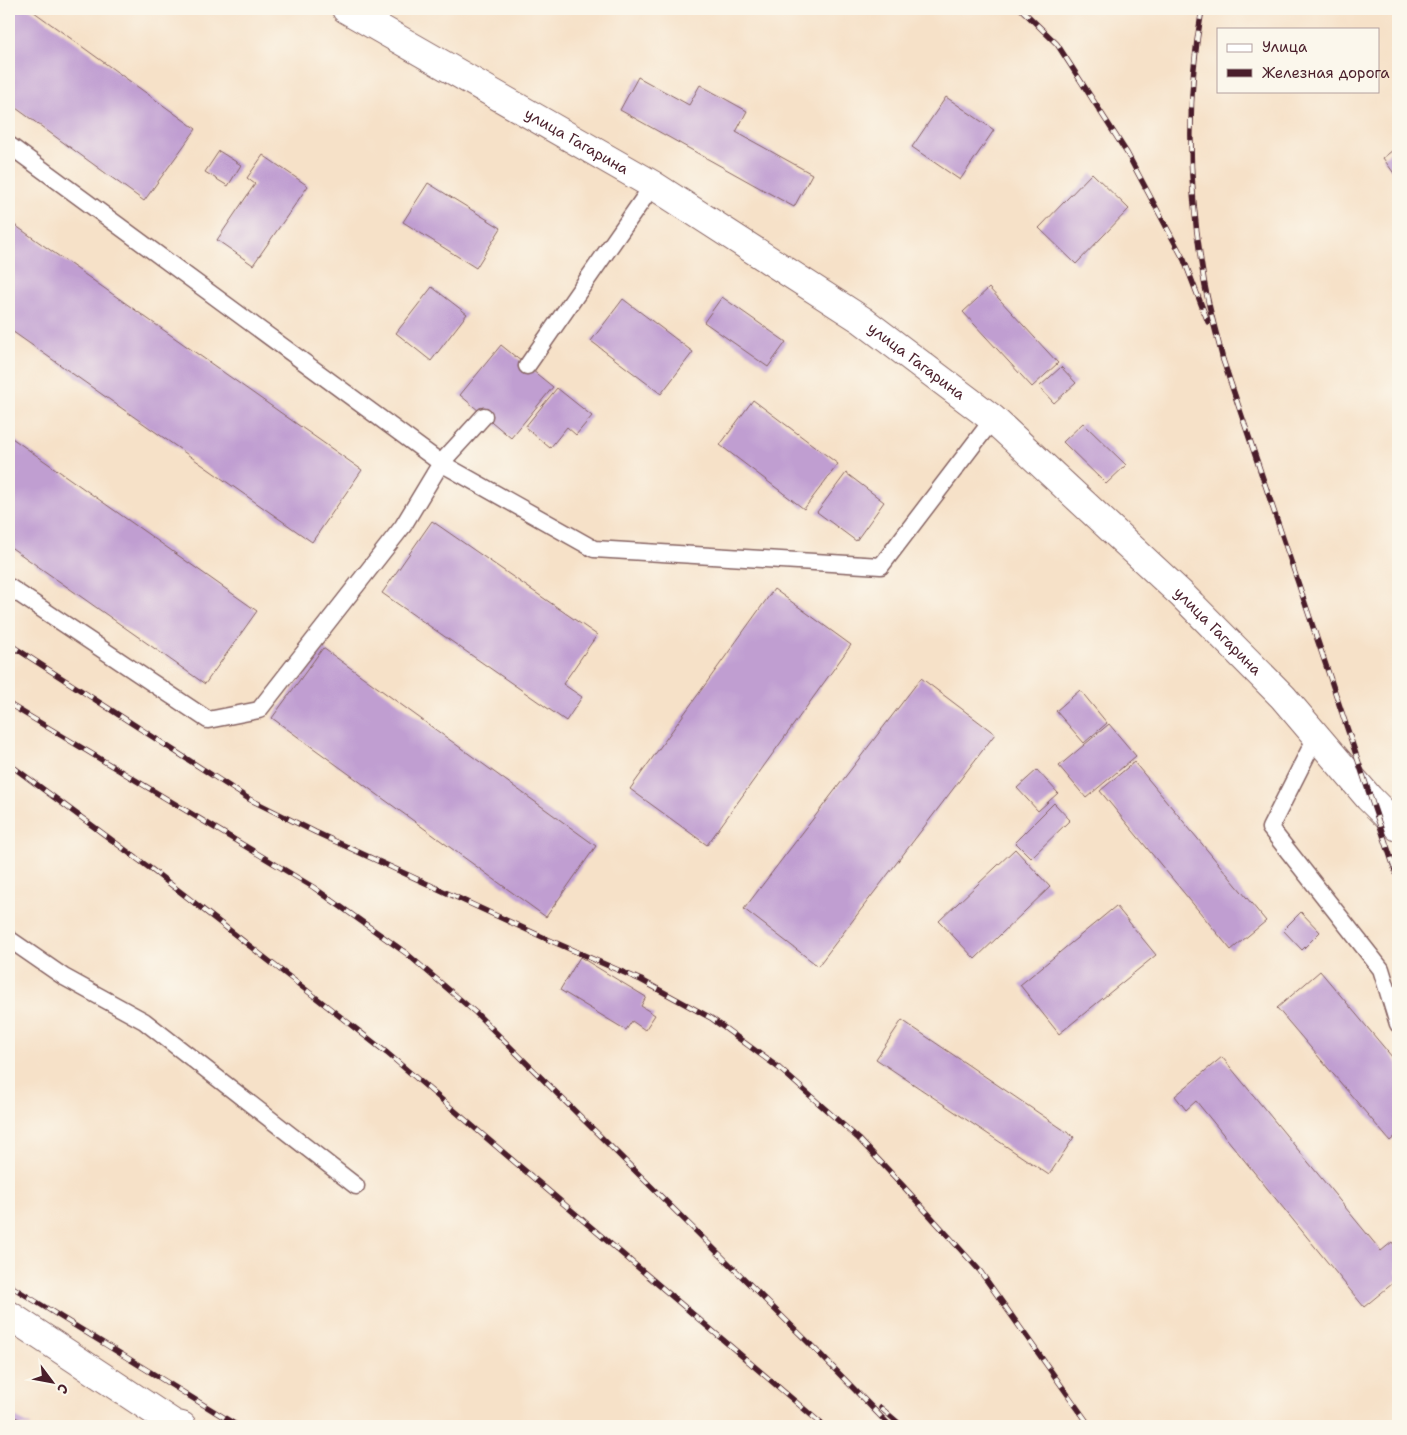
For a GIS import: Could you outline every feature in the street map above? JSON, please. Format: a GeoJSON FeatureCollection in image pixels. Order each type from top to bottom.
{"type":"FeatureCollection","features":[{"type":"Feature","properties":{"kind":"street","name":"улица Гагарина"},"geometry":{"type":"LineString","coordinates":[[346,9],[653,185],[862,320],[993,419],[1181,594],[1317,734],[1369,798],[1398,828]]}},
{"type":"Feature","properties":{"kind":"street"},"geometry":{"type":"LineString","coordinates":[[9,1314],[176,1425]]}},
{"type":"Feature","properties":{"kind":"lane"},"geometry":{"type":"LineString","coordinates":[[9,145],[441,463],[594,550],[881,566],[993,419]]}},
{"type":"Feature","properties":{"kind":"lane"},"geometry":{"type":"LineString","coordinates":[[527,366],[653,185]]}},
{"type":"Feature","properties":{"kind":"lane"},"geometry":{"type":"LineString","coordinates":[[9,586],[208,720],[259,710],[403,526],[441,463],[484,416]]}},
{"type":"Feature","properties":{"kind":"lane"},"geometry":{"type":"LineString","coordinates":[[1317,734],[1270,828],[1381,969],[1398,1024]]}},
{"type":"Feature","properties":{"kind":"lane"},"geometry":{"type":"LineString","coordinates":[[9,939],[64,977],[144,1021],[356,1186]]}},
{"type":"Feature","properties":{"kind":"building"},"geometry":{"type":"Polygon","coordinates":[[[9,9],[30,9],[196,129],[144,201],[9,103],[9,9]]]}},
{"type":"Feature","properties":{"kind":"building"},"geometry":{"type":"Polygon","coordinates":[[[638,77],[689,105],[700,85],[747,111],[736,132],[812,174],[794,207],[620,110],[638,77]]]}},
{"type":"Feature","properties":{"kind":"building"},"geometry":{"type":"Polygon","coordinates":[[[946,97],[994,130],[960,180],[912,147],[946,97]]]}},
{"type":"Feature","properties":{"kind":"building"},"geometry":{"type":"Polygon","coordinates":[[[1398,146],[1398,179],[1383,158],[1398,146]]]}},
{"type":"Feature","properties":{"kind":"building"},"geometry":{"type":"Polygon","coordinates":[[[219,151],[241,165],[228,186],[205,172],[219,151]]]}},
{"type":"Feature","properties":{"kind":"building"},"geometry":{"type":"Polygon","coordinates":[[[263,155],[308,186],[253,265],[217,240],[255,184],[247,178],[263,155]]]}},
{"type":"Feature","properties":{"kind":"building"},"geometry":{"type":"Polygon","coordinates":[[[1092,173],[1129,209],[1076,264],[1039,228],[1092,173]]]}},
{"type":"Feature","properties":{"kind":"building"},"geometry":{"type":"Polygon","coordinates":[[[428,183],[501,228],[476,268],[403,222],[428,183]]]}},
{"type":"Feature","properties":{"kind":"building"},"geometry":{"type":"Polygon","coordinates":[[[9,221],[362,470],[312,542],[9,329],[9,221]]]}},
{"type":"Feature","properties":{"kind":"building"},"geometry":{"type":"Polygon","coordinates":[[[432,287],[467,314],[431,361],[396,333],[432,287]]]}},
{"type":"Feature","properties":{"kind":"building"},"geometry":{"type":"Polygon","coordinates":[[[989,288],[1058,363],[1032,387],[963,312],[989,288]]]}},
{"type":"Feature","properties":{"kind":"building"},"geometry":{"type":"Polygon","coordinates":[[[722,297],[786,342],[768,367],[704,322],[722,297]]]}},
{"type":"Feature","properties":{"kind":"building"},"geometry":{"type":"Polygon","coordinates":[[[623,299],[693,352],[661,394],[591,341],[623,299]]]}},
{"type":"Feature","properties":{"kind":"building"},"geometry":{"type":"Polygon","coordinates":[[[501,345],[553,387],[511,438],[460,395],[501,345]]]}},
{"type":"Feature","properties":{"kind":"building"},"geometry":{"type":"Polygon","coordinates":[[[1061,367],[1076,383],[1054,403],[1039,387],[1061,367]]]}},
{"type":"Feature","properties":{"kind":"building"},"geometry":{"type":"Polygon","coordinates":[[[557,388],[592,416],[576,435],[567,427],[550,448],[525,427],[557,388]]]}},
{"type":"Feature","properties":{"kind":"building"},"geometry":{"type":"Polygon","coordinates":[[[753,400],[838,464],[804,509],[720,445],[753,400]]]}},
{"type":"Feature","properties":{"kind":"building"},"geometry":{"type":"Polygon","coordinates":[[[1083,423],[1126,465],[1106,484],[1063,442],[1083,423]]]}},
{"type":"Feature","properties":{"kind":"building"},"geometry":{"type":"Polygon","coordinates":[[[9,436],[257,611],[205,684],[9,546],[9,436]]]}},
{"type":"Feature","properties":{"kind":"building"},"geometry":{"type":"Polygon","coordinates":[[[846,473],[884,502],[856,541],[817,512],[846,473]]]}},
{"type":"Feature","properties":{"kind":"building"},"geometry":{"type":"Polygon","coordinates":[[[432,521],[597,635],[563,684],[582,697],[566,721],[382,593],[432,521]]]}},
{"type":"Feature","properties":{"kind":"building"},"geometry":{"type":"Polygon","coordinates":[[[774,589],[851,645],[707,845],[630,789],[774,589]]]}},
{"type":"Feature","properties":{"kind":"building"},"geometry":{"type":"Polygon","coordinates":[[[323,648],[596,846],[546,917],[272,718],[323,648]]]}},
{"type":"Feature","properties":{"kind":"building"},"geometry":{"type":"Polygon","coordinates":[[[921,678],[995,734],[818,966],[744,909],[921,678]]]}},
{"type":"Feature","properties":{"kind":"building"},"geometry":{"type":"Polygon","coordinates":[[[1080,690],[1107,723],[1084,743],[1056,711],[1080,690]]]}},
{"type":"Feature","properties":{"kind":"building"},"geometry":{"type":"Polygon","coordinates":[[[1109,724],[1136,756],[1086,798],[1059,766],[1109,724]]]}},
{"type":"Feature","properties":{"kind":"building"},"geometry":{"type":"Polygon","coordinates":[[[1134,762],[1266,921],[1231,950],[1100,791],[1134,762]]]}},
{"type":"Feature","properties":{"kind":"building"},"geometry":{"type":"Polygon","coordinates":[[[1037,770],[1058,793],[1038,811],[1017,788],[1037,770]]]}},
{"type":"Feature","properties":{"kind":"building"},"geometry":{"type":"Polygon","coordinates":[[[1054,803],[1070,820],[1031,858],[1015,842],[1054,803]]]}},
{"type":"Feature","properties":{"kind":"building"},"geometry":{"type":"Polygon","coordinates":[[[1015,849],[1050,887],[975,959],[939,921],[1015,849]]]}},
{"type":"Feature","properties":{"kind":"building"},"geometry":{"type":"Polygon","coordinates":[[[1116,906],[1156,955],[1059,1034],[1020,985],[1116,906]]]}},
{"type":"Feature","properties":{"kind":"building"},"geometry":{"type":"Polygon","coordinates":[[[1301,912],[1320,932],[1302,950],[1283,930],[1301,912]]]}},
{"type":"Feature","properties":{"kind":"building"},"geometry":{"type":"Polygon","coordinates":[[[580,957],[646,997],[641,1006],[655,1015],[645,1030],[632,1021],[626,1030],[560,990],[580,957]]]}},
{"type":"Feature","properties":{"kind":"building"},"geometry":{"type":"Polygon","coordinates":[[[1320,971],[1398,1064],[1398,1134],[1390,1141],[1277,1008],[1320,971]]]}},
{"type":"Feature","properties":{"kind":"building"},"geometry":{"type":"Polygon","coordinates":[[[902,1020],[1074,1137],[1049,1175],[876,1059],[902,1020]]]}},
{"type":"Feature","properties":{"kind":"building"},"geometry":{"type":"Polygon","coordinates":[[[1222,1057],[1381,1251],[1392,1242],[1398,1250],[1396,1270],[1398,1279],[1364,1307],[1196,1101],[1186,1110],[1175,1096],[1222,1057]]]}},
{"type":"Feature","properties":{"kind":"building"},"geometry":{"type":"Polygon","coordinates":[[[15,1417],[32,1426],[10,1426],[15,1417]]]}},
{"type":"Feature","properties":{"kind":"railway"},"geometry":{"type":"LineString","coordinates":[[1021,9],[1057,44],[1127,153],[1184,260],[1208,322]]}},
{"type":"Feature","properties":{"kind":"railway"},"geometry":{"type":"LineString","coordinates":[[1202,9],[1193,75],[1191,142],[1194,208],[1209,306],[1223,360],[1398,879]]}},
{"type":"Feature","properties":{"kind":"railway"},"geometry":{"type":"LineString","coordinates":[[9,644],[249,799],[315,832],[547,939],[641,980],[711,1018],[779,1068],[859,1139],[904,1187],[980,1271],[1090,1426]]}},
{"type":"Feature","properties":{"kind":"railway"},"geometry":{"type":"LineString","coordinates":[[9,704],[313,887],[406,953],[476,1013],[820,1354],[890,1426]]}},
{"type":"Feature","properties":{"kind":"railway"},"geometry":{"type":"LineString","coordinates":[[9,764],[151,869],[387,1053],[824,1426]]}},
{"type":"Feature","properties":{"kind":"railway"},"geometry":{"type":"LineString","coordinates":[[9,1285],[238,1426]]}},
{"type":"Feature","properties":{"kind":"railway"},"geometry":{"type":"LineString","coordinates":[[881,1408],[902,1426]]}}]}
